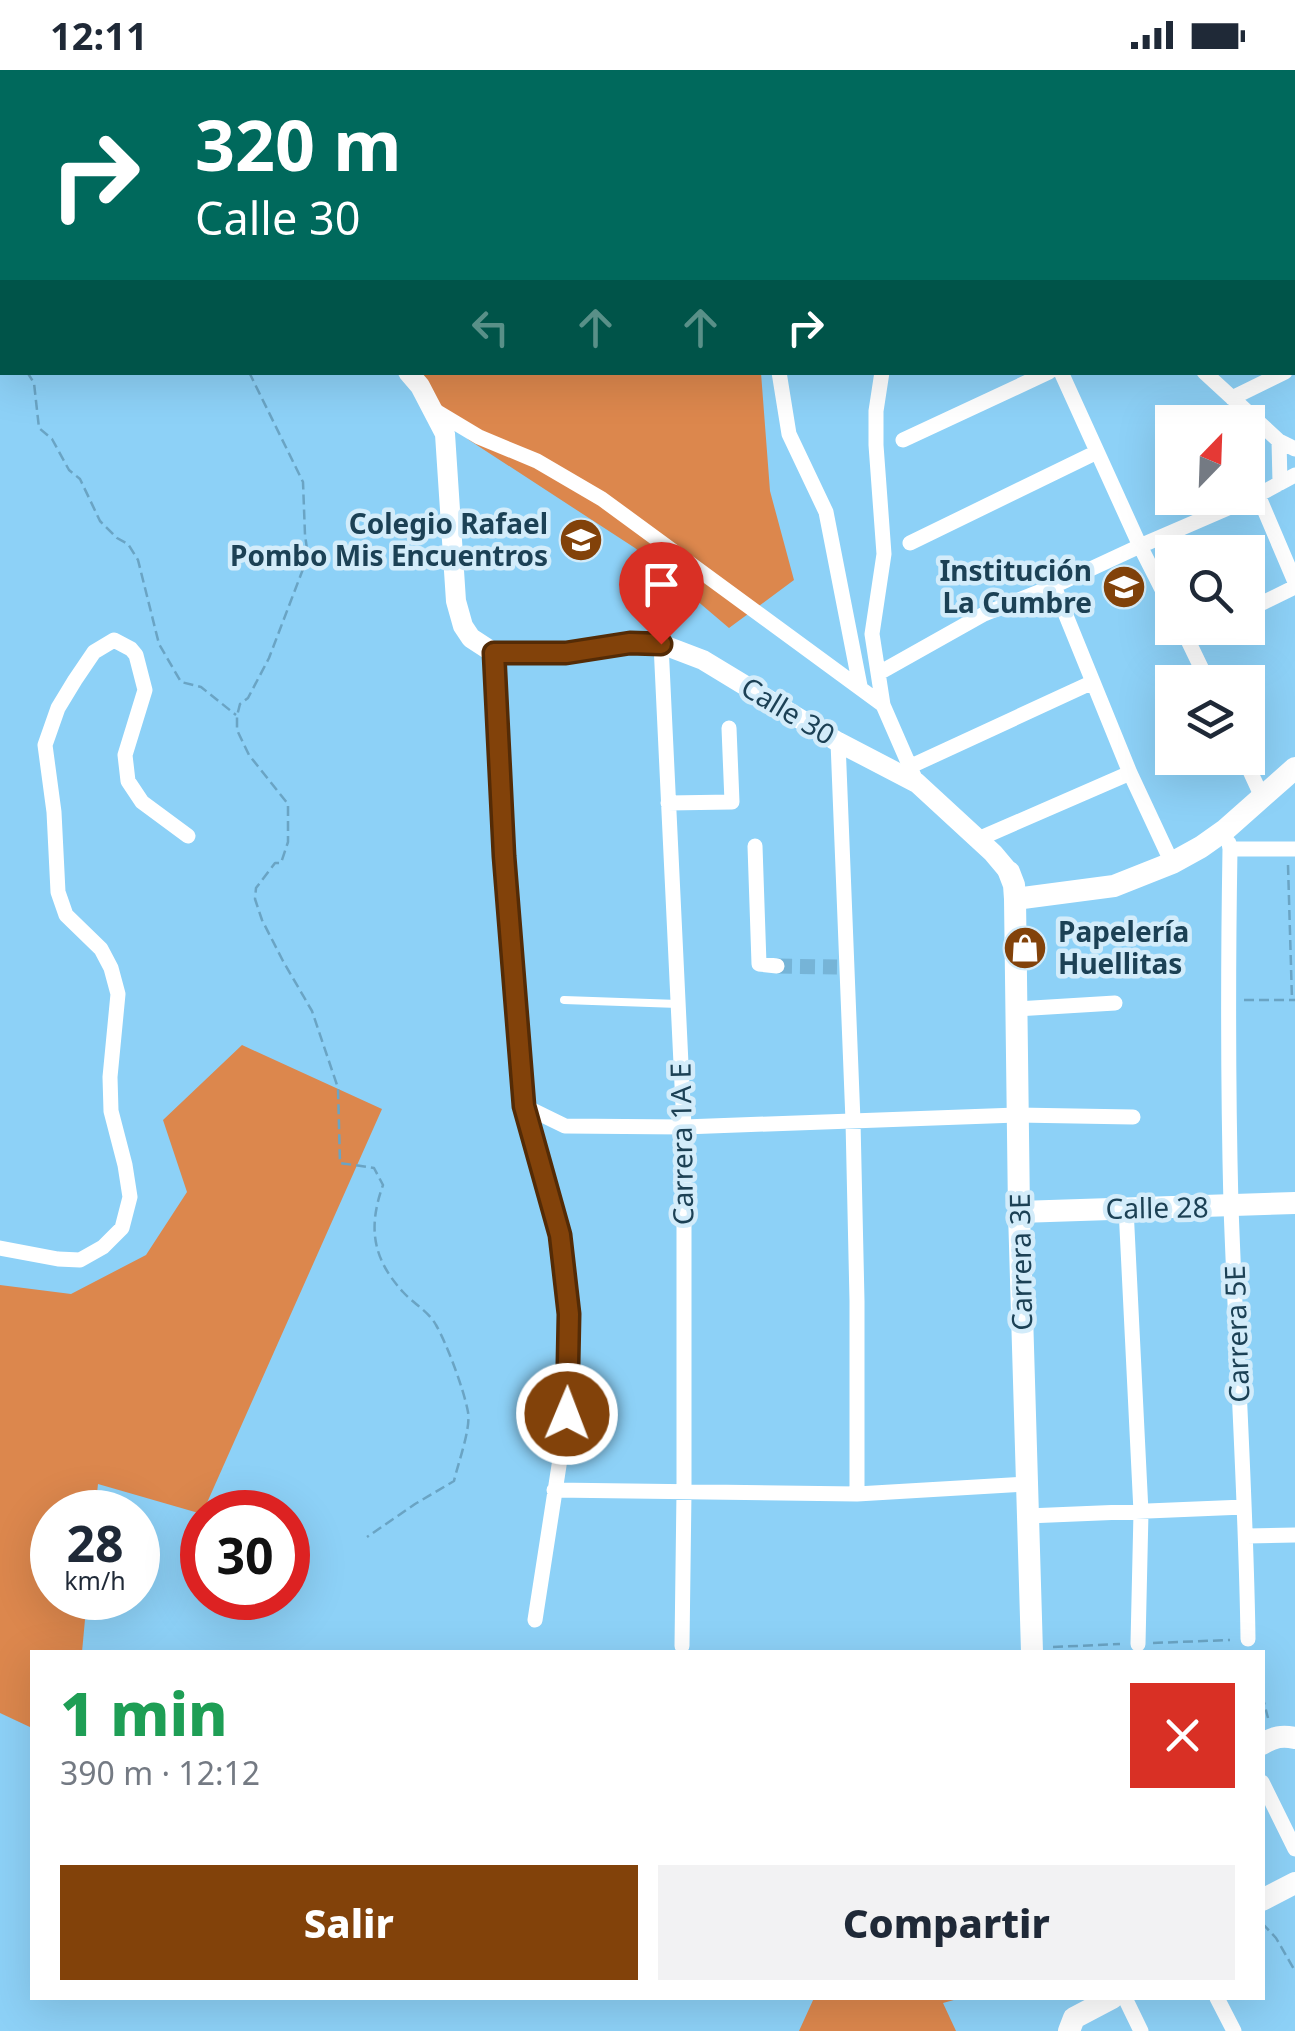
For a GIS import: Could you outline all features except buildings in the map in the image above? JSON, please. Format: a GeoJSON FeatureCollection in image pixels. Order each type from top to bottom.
{"type":"FeatureCollection","features":[{"type":"Feature","properties":{"kind":"main road"},"geometry":{"type":"LineString","coordinates":[[1016,898],[1114,886],[1228,839],[1262,797],[1295,768]]}},
{"type":"Feature","properties":{"kind":"main road","name":"Calle 30"},"geometry":{"type":"LineString","coordinates":[[1009,872],[1047,893]]}},
{"type":"Feature","properties":{"kind":"main road","name":"Carrera 3E"},"geometry":{"type":"LineString","coordinates":[[1009,872],[1016,898],[1019,1212],[1032,1650]]}},
{"type":"Feature","properties":{"kind":"main road","name":"Calle 28"},"geometry":{"type":"LineString","coordinates":[[1019,1212],[1295,1203]]}},
{"type":"Feature","properties":{"kind":"main road"},"geometry":{"type":"LineString","coordinates":[[1265,1898],[1295,1883]]}},
{"type":"Feature","properties":{"kind":"main road"},"geometry":{"type":"LineString","coordinates":[[1068,2031],[1074,2018],[1108,2000]]}},
{"type":"Feature","properties":{"kind":"street"},"geometry":{"type":"LineString","coordinates":[[780,375],[789,434],[826,512],[861,689]]}},
{"type":"Feature","properties":{"kind":"street"},"geometry":{"type":"LineString","coordinates":[[882,375],[876,445],[884,554],[872,634],[883,705],[913,775],[1093,682]]}},
{"type":"Feature","properties":{"kind":"street"},"geometry":{"type":"LineString","coordinates":[[902,440],[1043,375]]}},
{"type":"Feature","properties":{"kind":"street"},"geometry":{"type":"LineString","coordinates":[[1061,375],[1155,576]]}},
{"type":"Feature","properties":{"kind":"street"},"geometry":{"type":"LineString","coordinates":[[1207,375],[1279,441],[1295,449]]}},
{"type":"Feature","properties":{"kind":"street"},"geometry":{"type":"LineString","coordinates":[[1232,398],[1279,375]]}},
{"type":"Feature","properties":{"kind":"street"},"geometry":{"type":"LineString","coordinates":[[414,377],[445,434],[456,601],[463,626],[471,638],[494,653],[504,856],[524,1106],[560,1235],[569,1314],[567,1414],[535,1620]]}},
{"type":"Feature","properties":{"kind":"street"},"geometry":{"type":"LineString","coordinates":[[430,408],[479,438],[537,461],[602,499],[883,705]]}},
{"type":"Feature","properties":{"kind":"street"},"geometry":{"type":"LineString","coordinates":[[1279,441],[1280,483]]}},
{"type":"Feature","properties":{"kind":"street"},"geometry":{"type":"LineString","coordinates":[[910,543],[1097,452]]}},
{"type":"Feature","properties":{"kind":"street"},"geometry":{"type":"LineString","coordinates":[[1265,492],[1295,475]]}},
{"type":"Feature","properties":{"kind":"street"},"geometry":{"type":"LineString","coordinates":[[1265,513],[1295,584],[1265,601]]}},
{"type":"Feature","properties":{"kind":"street"},"geometry":{"type":"LineString","coordinates":[[861,689],[871,691],[877,687],[880,676],[984,614],[1213,515]]}},
{"type":"Feature","properties":{"kind":"street"},"geometry":{"type":"LineString","coordinates":[[1054,586],[1130,773],[1172,863]]}},
{"type":"Feature","properties":{"kind":"street"},"geometry":{"type":"LineString","coordinates":[[0,1248],[80,1260],[122,1228],[130,1197],[111,1111],[110,1077],[118,994],[112,968],[101,948],[66,915],[58,892],[45,745],[58,708],[75,680],[94,652],[114,640],[136,655],[145,690],[125,755],[128,781],[142,802],[188,836]]}},
{"type":"Feature","properties":{"kind":"street","name":"Calle 30"},"geometry":{"type":"LineString","coordinates":[[494,653],[566,653],[630,643],[661,644],[702,660],[838,742],[913,775],[1009,872]]}},
{"type":"Feature","properties":{"kind":"street","name":"Carrera 1A E"},"geometry":{"type":"LineString","coordinates":[[661,644],[684,1127],[682,1646]]}},
{"type":"Feature","properties":{"kind":"street"},"geometry":{"type":"LineString","coordinates":[[668,804],[732,802],[729,728]]}},
{"type":"Feature","properties":{"kind":"street"},"geometry":{"type":"LineString","coordinates":[[838,742],[842,967],[854,1122],[857,1494]]}},
{"type":"Feature","properties":{"kind":"street"},"geometry":{"type":"LineString","coordinates":[[976,840],[1130,773]]}},
{"type":"Feature","properties":{"kind":"street"},"geometry":{"type":"LineString","coordinates":[[1252,775],[1262,797]]}},
{"type":"Feature","properties":{"kind":"street"},"geometry":{"type":"LineString","coordinates":[[1228,839],[1292,849]]}},
{"type":"Feature","properties":{"kind":"street","name":"Carrera 5E"},"geometry":{"type":"LineString","coordinates":[[1228,839],[1232,1206],[1248,1639]]}},
{"type":"Feature","properties":{"kind":"street"},"geometry":{"type":"LineString","coordinates":[[755,846],[759,964],[778,966]]}},
{"type":"Feature","properties":{"kind":"street"},"geometry":{"type":"LineString","coordinates":[[1016,1009],[1115,1003]]}},
{"type":"Feature","properties":{"kind":"street"},"geometry":{"type":"LineString","coordinates":[[524,1106],[565,1126],[1133,1117]]}},
{"type":"Feature","properties":{"kind":"street"},"geometry":{"type":"LineString","coordinates":[[1126,1208],[1141,1512],[1138,1644]]}},
{"type":"Feature","properties":{"kind":"street"},"geometry":{"type":"LineString","coordinates":[[554,1490],[857,1494],[1026,1484]]}},
{"type":"Feature","properties":{"kind":"street"},"geometry":{"type":"LineString","coordinates":[[1026,1516],[1244,1507]]}},
{"type":"Feature","properties":{"kind":"street"},"geometry":{"type":"LineString","coordinates":[[1246,1536],[1295,1534]]}},
{"type":"Feature","properties":{"kind":"street"},"geometry":{"type":"LineString","coordinates":[[1265,1788],[1295,1849]]}},
{"type":"Feature","properties":{"kind":"street"},"geometry":{"type":"LineString","coordinates":[[1126,2000],[1141,2031]]}},
{"type":"Feature","properties":{"kind":"street"},"geometry":{"type":"LineString","coordinates":[[1218,2000],[1234,2031]]}},
{"type":"Feature","properties":{"kind":"lane"},"geometry":{"type":"LineString","coordinates":[[564,1000],[678,1004]]}},
{"type":"Feature","properties":{"kind":"path"},"geometry":{"type":"LineString","coordinates":[[29,375],[34,383],[40,428],[52,439],[69,470],[80,479],[100,521],[128,544],[138,560],[159,644],[181,682],[202,687],[237,716]]}},
{"type":"Feature","properties":{"kind":"path"},"geometry":{"type":"LineString","coordinates":[[250,375],[304,482],[308,556],[270,658],[248,698],[240,704],[237,716],[237,730],[249,755],[288,804],[288,842],[281,863],[275,863],[256,888],[256,899],[262,920],[312,1011],[338,1088],[340,1163],[374,1168],[383,1184],[373,1234],[380,1260],[402,1291],[435,1322],[469,1416],[454,1481],[366,1537]]}},
{"type":"Feature","properties":{"kind":"path"},"geometry":{"type":"LineString","coordinates":[[1227,999],[1294,1000],[1292,849]]}},
{"type":"Feature","properties":{"kind":"path"},"geometry":{"type":"LineString","coordinates":[[1155,1643],[1156,1650]]}},
{"type":"Feature","properties":{"kind":"path"},"geometry":{"type":"LineString","coordinates":[[1265,1704],[1277,1740]]}},
{"type":"Feature","properties":{"kind":"path"},"geometry":{"type":"LineString","coordinates":[[1265,1926],[1295,1971]]}},
{"type":"Feature","properties":{"kind":"shaded area"},"geometry":{"type":"Polygon","coordinates":[[[410,375],[761,375],[770,491],[794,580],[729,628],[635,548],[469,440],[431,403],[410,375]]]}},
{"type":"Feature","properties":{"kind":"shaded area"},"geometry":{"type":"Polygon","coordinates":[[[242,1045],[382,1109],[213,1490],[180,1490],[180,1508],[160,1502],[160,1490],[119,1490],[98,1484],[97,1490],[30,1490],[30,1620],[85,1620],[82,1650],[30,1650],[30,1727],[0,1713],[0,1285],[71,1294],[146,1255],[187,1192],[163,1120],[242,1045]]]}},
{"type":"Feature","properties":{"kind":"shaded area"},"geometry":{"type":"Polygon","coordinates":[[[813,2000],[954,2000],[943,2003],[956,2031],[799,2031],[813,2000]]]}},
{"type":"Feature","properties":{"kind":"tunnel"},"geometry":{"type":"LineString","coordinates":[[777,966],[837,967]]}},
{"type":"Feature","properties":{"kind":"place","name":"Colegio Rafael Pombo Mis Encuentros"},"geometry":{"type":"Point","coordinates":[581,540]}},
{"type":"Feature","properties":{"kind":"place","name":"Institución La Cumbre"},"geometry":{"type":"Point","coordinates":[1124,587]}},
{"type":"Feature","properties":{"kind":"place","name":"Papelería Huellitas"},"geometry":{"type":"Point","coordinates":[1025,948]}},
{"type":"Feature","properties":{"kind":"route"},"geometry":{"type":"LineString","coordinates":[[567,1414],[569,1314],[560,1235],[524,1106],[504,856],[494,653],[566,653],[630,643],[661,644]]}}]}
